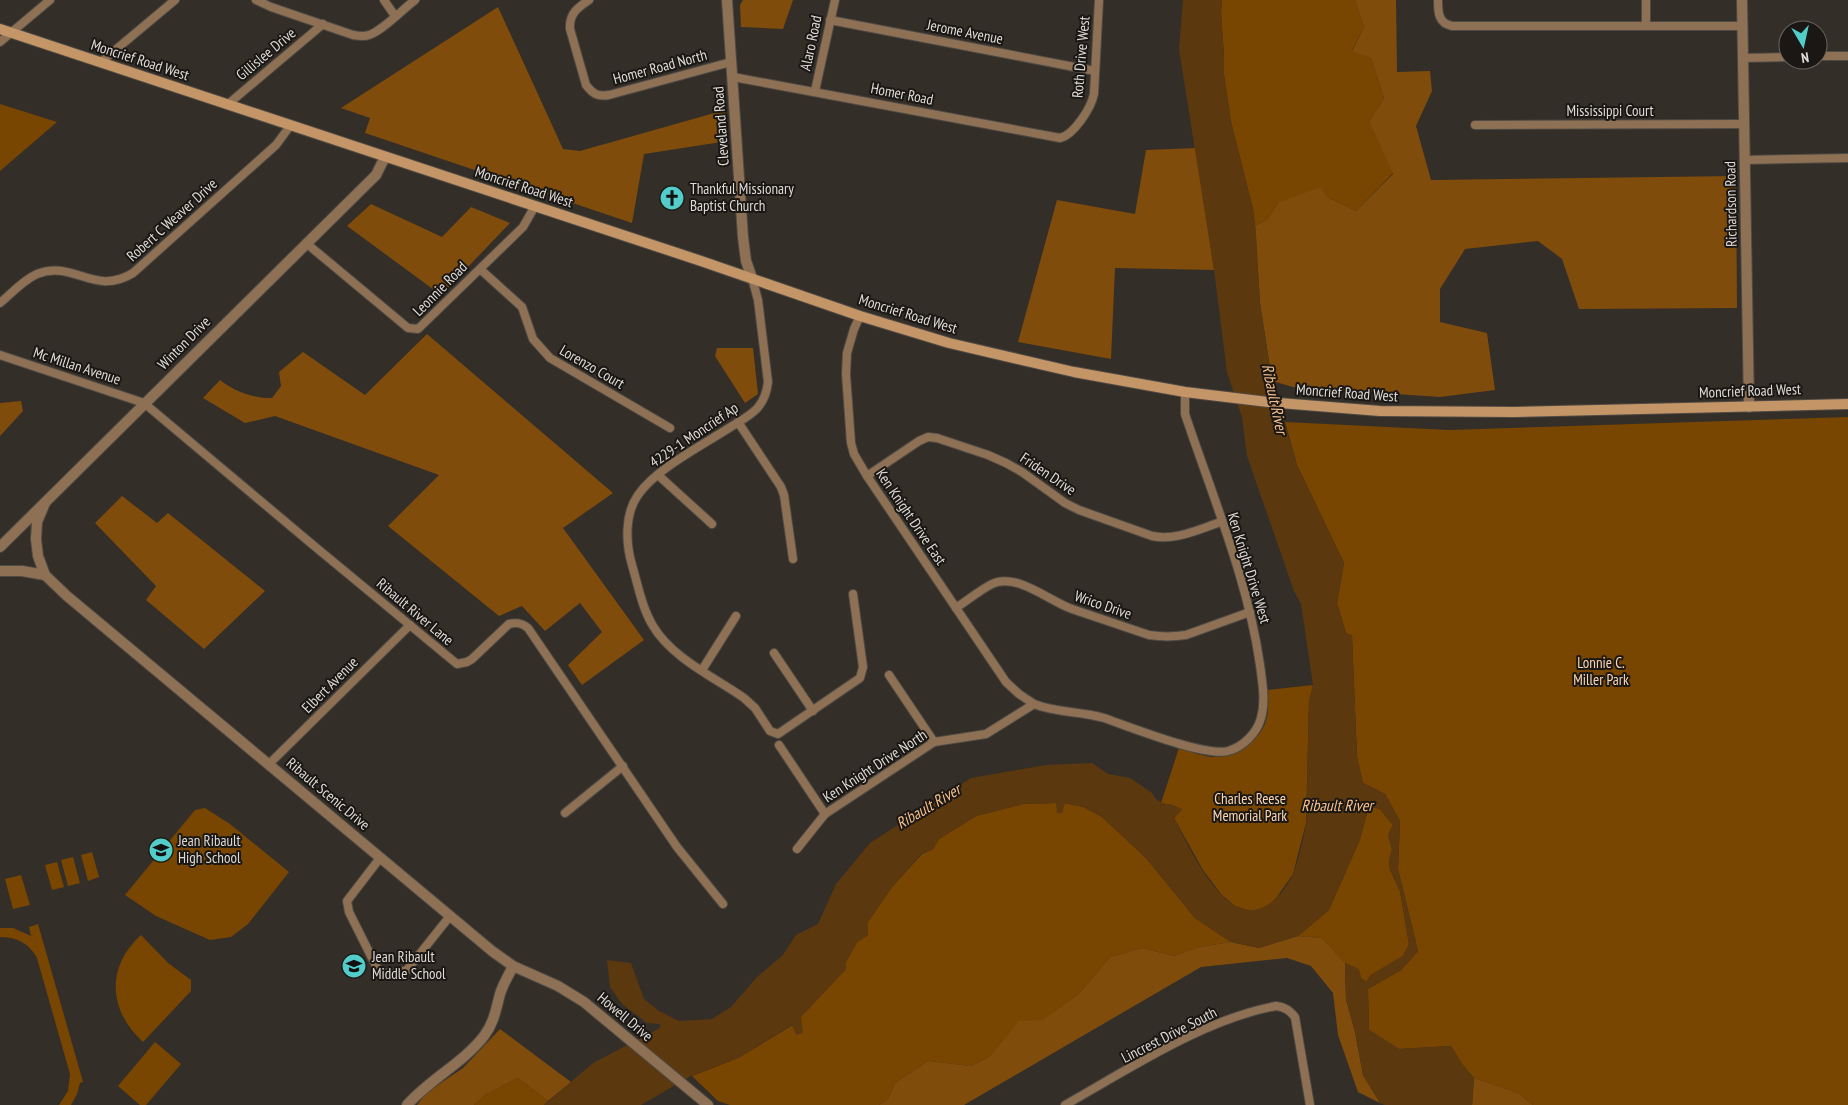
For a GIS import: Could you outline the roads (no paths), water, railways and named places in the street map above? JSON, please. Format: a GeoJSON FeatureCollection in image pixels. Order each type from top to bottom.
{"type":"FeatureCollection","features":[{"type":"Feature","properties":{"kind":"main road","name":"Moncrief Road West"},"geometry":{"type":"LineString","coordinates":[[0,29],[752,278],[860,316],[949,343],[1116,380],[1224,397],[1380,411],[1452,413],[1848,404]]}},
{"type":"Feature","properties":{"kind":"street"},"geometry":{"type":"LineString","coordinates":[[0,42],[50,0]]}},
{"type":"Feature","properties":{"kind":"street"},"geometry":{"type":"LineString","coordinates":[[101,62],[175,0]]}},
{"type":"Feature","properties":{"kind":"street"},"geometry":{"type":"LineString","coordinates":[[256,0],[353,35],[369,36],[415,0]]}},
{"type":"Feature","properties":{"kind":"street"},"geometry":{"type":"LineString","coordinates":[[384,0],[395,16]]}},
{"type":"Feature","properties":{"kind":"street","name":"Homer Road North"},"geometry":{"type":"LineString","coordinates":[[589,0],[573,12],[570,29],[586,86],[596,95],[609,95],[731,62]]}},
{"type":"Feature","properties":{"kind":"street","name":"Cleveland Road"},"geometry":{"type":"LineString","coordinates":[[727,0],[746,261],[752,278]]}},
{"type":"Feature","properties":{"kind":"street","name":"Alaro Road"},"geometry":{"type":"LineString","coordinates":[[815,91],[836,0]]}},
{"type":"Feature","properties":{"kind":"street","name":"Roth Drive West"},"geometry":{"type":"LineString","coordinates":[[1065,137],[1092,104],[1099,0]]}},
{"type":"Feature","properties":{"kind":"street"},"geometry":{"type":"LineString","coordinates":[[1438,0],[1439,18],[1442,22],[1452,26],[1743,26]]}},
{"type":"Feature","properties":{"kind":"street"},"geometry":{"type":"LineString","coordinates":[[1646,0],[1646,26]]}},
{"type":"Feature","properties":{"kind":"street","name":"Richardson Road"},"geometry":{"type":"LineString","coordinates":[[1742,0],[1749,407]]}},
{"type":"Feature","properties":{"kind":"street","name":"Jerome Avenue"},"geometry":{"type":"LineString","coordinates":[[830,20],[1095,71]]}},
{"type":"Feature","properties":{"kind":"street","name":"Gillislee Drive"},"geometry":{"type":"LineString","coordinates":[[227,105],[323,24]]}},
{"type":"Feature","properties":{"kind":"street"},"geometry":{"type":"LineString","coordinates":[[1828,56],[1848,56]]}},
{"type":"Feature","properties":{"kind":"street"},"geometry":{"type":"LineString","coordinates":[[1743,58],[1778,57]]}},
{"type":"Feature","properties":{"kind":"street","name":"Homer Road"},"geometry":{"type":"LineString","coordinates":[[733,77],[1060,138],[1065,137]]}},
{"type":"Feature","properties":{"kind":"street","name":"Mississippi Court"},"geometry":{"type":"LineString","coordinates":[[1475,125],[1745,124]]}},
{"type":"Feature","properties":{"kind":"street","name":"Robert C Weaver Drive"},"geometry":{"type":"LineString","coordinates":[[0,303],[30,278],[45,272],[63,270],[98,282],[124,279],[134,273],[276,145],[290,126]]}},
{"type":"Feature","properties":{"kind":"street","name":"Winton Drive"},"geometry":{"type":"LineString","coordinates":[[0,547],[376,175],[385,157]]}},
{"type":"Feature","properties":{"kind":"street"},"geometry":{"type":"LineString","coordinates":[[1745,160],[1848,158]]}},
{"type":"Feature","properties":{"kind":"street","name":"Leonnie Road"},"geometry":{"type":"LineString","coordinates":[[306,243],[411,330],[421,327],[523,227],[535,206]]}},
{"type":"Feature","properties":{"kind":"street","name":"Lorenzo Court"},"geometry":{"type":"LineString","coordinates":[[480,269],[522,307],[533,339],[550,358],[670,428]]}},
{"type":"Feature","properties":{"kind":"street","name":"4229-1 Moncrief Ap"},"geometry":{"type":"LineString","coordinates":[[752,278],[758,300],[767,387],[764,401],[758,409],[676,462],[642,490],[634,503],[627,531],[628,552],[648,616],[670,649],[744,698],[754,708],[770,731],[775,734],[780,733],[813,711]]}},
{"type":"Feature","properties":{"kind":"street","name":"Ken Knight Drive East"},"geometry":{"type":"LineString","coordinates":[[860,316],[847,353],[846,368],[851,443],[857,459],[1006,682],[1018,694],[1034,704]]}},
{"type":"Feature","properties":{"kind":"street","name":"Mc Millan Avenue"},"geometry":{"type":"LineString","coordinates":[[0,355],[144,403]]}},
{"type":"Feature","properties":{"kind":"street","name":"Ken Knight Drive West"},"geometry":{"type":"LineString","coordinates":[[1034,704],[1045,709],[1100,717],[1207,752],[1228,751],[1237,747],[1246,741],[1258,726],[1263,711],[1257,641],[1222,522],[1185,414],[1185,392]]}},
{"type":"Feature","properties":{"kind":"street","name":"Ribault River Lane"},"geometry":{"type":"LineString","coordinates":[[144,403],[452,661],[462,664],[472,659],[509,624],[516,622],[528,628],[677,846],[724,904]]}},
{"type":"Feature","properties":{"kind":"street"},"geometry":{"type":"LineString","coordinates":[[738,422],[781,487],[784,495],[793,559]]}},
{"type":"Feature","properties":{"kind":"street","name":"Friden Drive"},"geometry":{"type":"LineString","coordinates":[[867,476],[919,441],[932,438],[988,455],[1006,463],[1022,472],[1065,503],[1097,517],[1152,536],[1177,536],[1222,522]]}},
{"type":"Feature","properties":{"kind":"street"},"geometry":{"type":"LineString","coordinates":[[658,475],[712,524]]}},
{"type":"Feature","properties":{"kind":"street","name":"Ribault Scenic Drive"},"geometry":{"type":"LineString","coordinates":[[45,503],[37,522],[36,539],[38,556],[45,575],[74,602],[380,858],[513,966]]}},
{"type":"Feature","properties":{"kind":"street"},"geometry":{"type":"LineString","coordinates":[[0,570],[45,575]]}},
{"type":"Feature","properties":{"kind":"street","name":"Wrico Drive"},"geometry":{"type":"LineString","coordinates":[[956,608],[992,584],[1006,581],[1019,583],[1072,609],[1149,635],[1176,637],[1186,635],[1250,612]]}},
{"type":"Feature","properties":{"kind":"street"},"geometry":{"type":"LineString","coordinates":[[774,653],[813,711],[857,681],[863,673],[863,667],[853,594]]}},
{"type":"Feature","properties":{"kind":"street"},"geometry":{"type":"LineString","coordinates":[[702,670],[736,616]]}},
{"type":"Feature","properties":{"kind":"street","name":"Elbert Avenue"},"geometry":{"type":"LineString","coordinates":[[269,764],[410,625]]}},
{"type":"Feature","properties":{"kind":"street"},"geometry":{"type":"LineString","coordinates":[[889,675],[934,742]]}},
{"type":"Feature","properties":{"kind":"street","name":"Ken Knight Drive North"},"geometry":{"type":"LineString","coordinates":[[797,849],[825,814],[934,742],[986,734],[1034,704]]}},
{"type":"Feature","properties":{"kind":"street"},"geometry":{"type":"LineString","coordinates":[[779,745],[825,814]]}},
{"type":"Feature","properties":{"kind":"street"},"geometry":{"type":"LineString","coordinates":[[564,813],[623,766]]}},
{"type":"Feature","properties":{"kind":"street"},"geometry":{"type":"LineString","coordinates":[[380,858],[347,901],[349,912],[379,972],[392,974],[407,970],[450,916]]}},
{"type":"Feature","properties":{"kind":"street"},"geometry":{"type":"LineString","coordinates":[[407,1105],[429,1083],[471,1050],[484,1036],[498,1010],[501,993],[513,966]]}},
{"type":"Feature","properties":{"kind":"street","name":"Howell Drive"},"geometry":{"type":"LineString","coordinates":[[513,966],[558,986],[584,1002],[708,1105]]}},
{"type":"Feature","properties":{"kind":"street","name":"Lincrest Drive South"},"geometry":{"type":"LineString","coordinates":[[1065,1105],[1180,1041],[1206,1029],[1270,1007],[1283,1007],[1290,1010],[1295,1017],[1310,1105]]}},
{"type":"Feature","properties":{"kind":"water","name":"Ribault River"},"geometry":{"type":"Polygon","coordinates":[[[1183,0],[1222,0],[1224,75],[1231,122],[1253,209],[1260,303],[1272,381],[1297,465],[1344,563],[1337,603],[1346,633],[1352,635],[1357,757],[1363,783],[1385,794],[1400,821],[1398,869],[1418,951],[1401,970],[1368,989],[1369,1030],[1399,1049],[1451,1046],[1462,1064],[1474,1078],[1472,1105],[1385,1105],[1380,1103],[1363,1075],[1355,1032],[1346,999],[1345,963],[1359,969],[1361,978],[1366,982],[1371,975],[1403,956],[1409,944],[1400,891],[1390,870],[1389,861],[1392,848],[1388,835],[1393,825],[1380,809],[1369,806],[1360,839],[1329,910],[1298,936],[1259,948],[1231,942],[1195,918],[1146,858],[1102,817],[1083,807],[1065,803],[1062,813],[1057,813],[1056,803],[1023,804],[976,816],[939,839],[933,849],[921,854],[892,887],[868,922],[868,935],[857,942],[846,962],[846,969],[801,1017],[803,1033],[796,1035],[792,1025],[738,1058],[691,1076],[641,1105],[544,1105],[593,1063],[660,1028],[660,1024],[647,1023],[622,1004],[610,987],[607,960],[631,963],[644,999],[659,1011],[679,1021],[712,1019],[731,1007],[757,977],[782,956],[796,935],[818,924],[836,884],[870,843],[971,778],[1046,765],[1092,763],[1108,774],[1130,778],[1152,793],[1164,805],[1170,804],[1182,809],[1174,818],[1192,853],[1207,877],[1225,898],[1234,905],[1252,910],[1261,908],[1277,898],[1289,882],[1297,864],[1306,823],[1309,702],[1313,685],[1301,604],[1294,591],[1247,456],[1242,417],[1227,372],[1214,270],[1179,49],[1183,0]]]}},
{"type":"Feature","properties":{"kind":"place","name":"Thankful Missionary Baptist Church"},"geometry":{"type":"Point","coordinates":[672,198]}},
{"type":"Feature","properties":{"kind":"place","name":"Jean Ribault High School"},"geometry":{"type":"Point","coordinates":[161,850]}},
{"type":"Feature","properties":{"kind":"place","name":"Jean Ribault Middle School"},"geometry":{"type":"Point","coordinates":[354,966]}},
{"type":"Feature","properties":{"kind":"park label","name":"Lonnie C. Miller Park"},"geometry":{"type":"Point","coordinates":[1601,672]}},
{"type":"Feature","properties":{"kind":"park label","name":"Charles Reese Memorial Park"},"geometry":{"type":"Point","coordinates":[1250,808]}}]}
